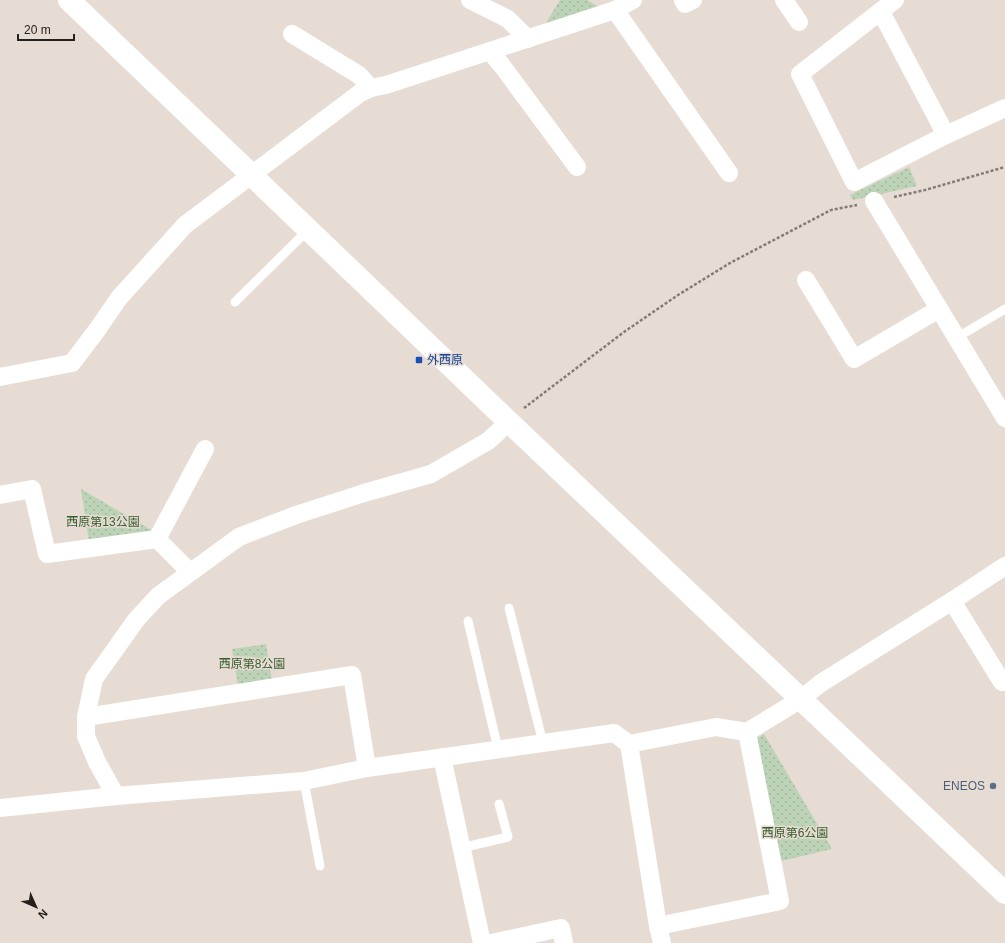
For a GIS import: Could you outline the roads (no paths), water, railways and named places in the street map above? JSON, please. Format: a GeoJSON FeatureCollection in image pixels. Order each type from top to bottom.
{"type":"FeatureCollection","features":[{"type":"Feature","properties":{"kind":"street"},"geometry":{"type":"LineString","coordinates":[[70,0],[509,422],[1005,893]]}},
{"type":"Feature","properties":{"kind":"street"},"geometry":{"type":"LineString","coordinates":[[470,0],[508,19],[528,39]]}},
{"type":"Feature","properties":{"kind":"street"},"geometry":{"type":"LineString","coordinates":[[0,377],[72,363],[119,298],[185,225],[360,93],[370,88],[386,85],[615,10],[633,0]]}},
{"type":"Feature","properties":{"kind":"street"},"geometry":{"type":"LineString","coordinates":[[683,0],[685,4],[693,0]]}},
{"type":"Feature","properties":{"kind":"street"},"geometry":{"type":"LineString","coordinates":[[784,0],[799,22]]}},
{"type":"Feature","properties":{"kind":"street"},"geometry":{"type":"LineString","coordinates":[[896,0],[800,74],[854,182],[946,135],[1005,108]]}},
{"type":"Feature","properties":{"kind":"street"},"geometry":{"type":"LineString","coordinates":[[615,10],[729,173]]}},
{"type":"Feature","properties":{"kind":"street"},"geometry":{"type":"LineString","coordinates":[[881,12],[946,135]]}},
{"type":"Feature","properties":{"kind":"street"},"geometry":{"type":"LineString","coordinates":[[292,34],[359,75],[370,88]]}},
{"type":"Feature","properties":{"kind":"street"},"geometry":{"type":"LineString","coordinates":[[490,51],[577,167]]}},
{"type":"Feature","properties":{"kind":"street"},"geometry":{"type":"LineString","coordinates":[[874,201],[1005,418]]}},
{"type":"Feature","properties":{"kind":"street"},"geometry":{"type":"LineString","coordinates":[[806,280],[854,360],[939,309]]}},
{"type":"Feature","properties":{"kind":"street"},"geometry":{"type":"LineString","coordinates":[[116,796],[96,762],[86,736],[86,718],[94,679],[136,620],[158,596],[239,537],[296,515],[431,474],[488,441],[509,422]]}},
{"type":"Feature","properties":{"kind":"street"},"geometry":{"type":"LineString","coordinates":[[156,539],[205,449]]}},
{"type":"Feature","properties":{"kind":"street"},"geometry":{"type":"LineString","coordinates":[[0,495],[32,489],[47,554],[156,539]]}},
{"type":"Feature","properties":{"kind":"street"},"geometry":{"type":"LineString","coordinates":[[156,539],[190,572]]}},
{"type":"Feature","properties":{"kind":"street"},"geometry":{"type":"LineString","coordinates":[[629,744],[716,727],[747,732],[801,699],[821,683],[1005,566]]}},
{"type":"Feature","properties":{"kind":"street"},"geometry":{"type":"LineString","coordinates":[[952,601],[1002,682]]}},
{"type":"Feature","properties":{"kind":"street"},"geometry":{"type":"LineString","coordinates":[[86,718],[352,675],[367,768]]}},
{"type":"Feature","properties":{"kind":"street"},"geometry":{"type":"LineString","coordinates":[[0,808],[116,796],[304,780],[367,768],[614,733],[629,744],[660,935],[780,901],[747,732]]}},
{"type":"Feature","properties":{"kind":"street"},"geometry":{"type":"LineString","coordinates":[[442,757],[482,943]]}},
{"type":"Feature","properties":{"kind":"street"},"geometry":{"type":"LineString","coordinates":[[491,943],[561,928],[564,943]]}},
{"type":"Feature","properties":{"kind":"lane"},"geometry":{"type":"LineString","coordinates":[[235,302],[309,229]]}},
{"type":"Feature","properties":{"kind":"lane"},"geometry":{"type":"LineString","coordinates":[[956,338],[1005,309]]}},
{"type":"Feature","properties":{"kind":"lane"},"geometry":{"type":"LineString","coordinates":[[509,608],[543,743]]}},
{"type":"Feature","properties":{"kind":"lane"},"geometry":{"type":"LineString","coordinates":[[468,621],[498,749]]}},
{"type":"Feature","properties":{"kind":"lane"},"geometry":{"type":"LineString","coordinates":[[304,780],[320,866]]}},
{"type":"Feature","properties":{"kind":"lane"},"geometry":{"type":"LineString","coordinates":[[461,848],[508,837],[499,804]]}},
{"type":"Feature","properties":{"kind":"place","name":"外西原"},"geometry":{"type":"Point","coordinates":[419,360]}},
{"type":"Feature","properties":{"kind":"place","name":"ENEOS"},"geometry":{"type":"Point","coordinates":[993,786]}},
{"type":"Feature","properties":{"kind":"park label","name":"西原第13公園"},"geometry":{"type":"Point","coordinates":[103,522]}},
{"type":"Feature","properties":{"kind":"park label","name":"西原第8公園"},"geometry":{"type":"Point","coordinates":[252,664]}},
{"type":"Feature","properties":{"kind":"park label","name":"西原第6公園"},"geometry":{"type":"Point","coordinates":[795,833]}}]}
